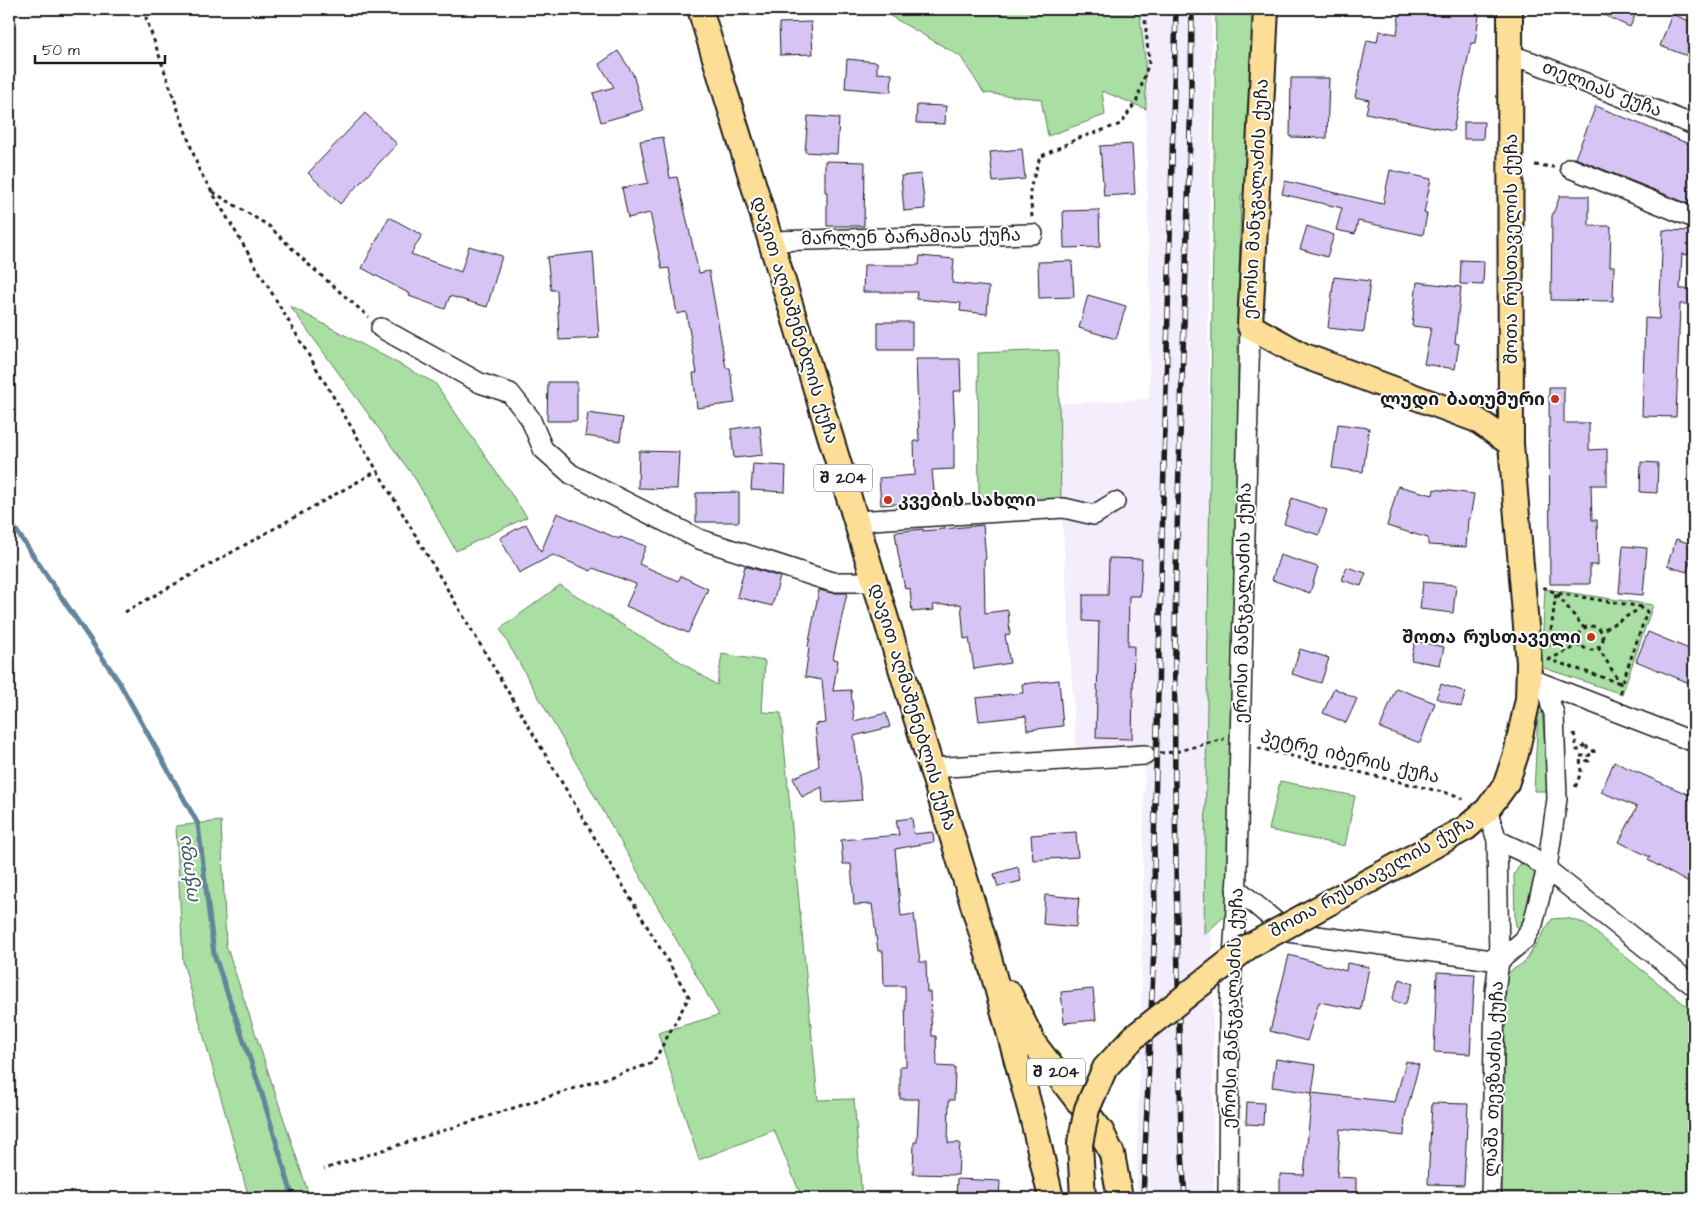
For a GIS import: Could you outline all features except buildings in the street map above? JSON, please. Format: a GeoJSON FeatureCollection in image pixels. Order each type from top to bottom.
{"type":"FeatureCollection","features":[{"type":"Feature","properties":{"kind":"main road","name":"დავით აღმაშენებლის ქუჩა"},"geometry":{"type":"LineString","coordinates":[[700,9],[986,947],[1033,1120],[1051,1198]]}},
{"type":"Feature","properties":{"kind":"main road","name":"ეროსი მანჯგალაძის ქუჩა"},"geometry":{"type":"LineString","coordinates":[[1250,326],[1266,9]]}},
{"type":"Feature","properties":{"kind":"main road","name":"შოთა რუსთაველის ქუჩა"},"geometry":{"type":"LineString","coordinates":[[1083,1198],[1080,1144],[1086,1109],[1105,1068],[1134,1037],[1248,947],[1466,828],[1487,810],[1506,784],[1516,754],[1528,699],[1539,674],[1511,444],[1510,9]]}},
{"type":"Feature","properties":{"kind":"main road"},"geometry":{"type":"LineString","coordinates":[[1250,326],[1302,355],[1477,420],[1511,444]]}},
{"type":"Feature","properties":{"kind":"main road","name":"დავით აღმაშენებლის ქუჩა"},"geometry":{"type":"LineString","coordinates":[[986,947],[1034,1044],[1100,1131],[1112,1154],[1120,1198]]}},
{"type":"Feature","properties":{"kind":"street","name":"თელიას ქუჩა"},"geometry":{"type":"LineString","coordinates":[[1510,55],[1694,125]]}},
{"type":"Feature","properties":{"kind":"street"},"geometry":{"type":"LineString","coordinates":[[1570,168],[1694,218]]}},
{"type":"Feature","properties":{"kind":"street","name":"მარლენ ბარამიას ქუჩა"},"geometry":{"type":"LineString","coordinates":[[771,241],[1033,234]]}},
{"type":"Feature","properties":{"kind":"street","name":"ეროსი მანჯგალაძის ქუჩა"},"geometry":{"type":"LineString","coordinates":[[1228,1198],[1229,1019],[1236,888],[1250,326]]}},
{"type":"Feature","properties":{"kind":"street"},"geometry":{"type":"LineString","coordinates":[[380,328],[480,383],[510,392],[530,418],[543,449],[571,474],[699,539],[832,582],[875,582]]}},
{"type":"Feature","properties":{"kind":"street"},"geometry":{"type":"LineString","coordinates":[[856,521],[1064,508],[1094,515],[1115,502]]}},
{"type":"Feature","properties":{"kind":"street"},"geometry":{"type":"LineString","coordinates":[[1539,674],[1694,742]]}},
{"type":"Feature","properties":{"kind":"street","name":"ლაშა თევზაძის ქუჩა"},"geometry":{"type":"LineString","coordinates":[[1499,961],[1524,940],[1533,924],[1547,868],[1557,799],[1554,713],[1539,674]]}},
{"type":"Feature","properties":{"kind":"street"},"geometry":{"type":"LineString","coordinates":[[931,768],[1145,755]]}},
{"type":"Feature","properties":{"kind":"street","name":"ლაშა თევზაძის ქუჩა"},"geometry":{"type":"LineString","coordinates":[[1487,810],[1497,840],[1499,961],[1495,992],[1491,1198]]}},
{"type":"Feature","properties":{"kind":"street"},"geometry":{"type":"LineString","coordinates":[[1497,840],[1530,855],[1694,986]]}},
{"type":"Feature","properties":{"kind":"street"},"geometry":{"type":"LineString","coordinates":[[1236,888],[1288,932],[1499,961]]}},
{"type":"Feature","properties":{"kind":"path"},"geometry":{"type":"LineString","coordinates":[[143,9],[199,170],[689,997],[653,1063],[324,1169]]}},
{"type":"Feature","properties":{"kind":"path","name":"მარლენ ბარამიას ქუჩა"},"geometry":{"type":"LineString","coordinates":[[1033,234],[1030,189],[1040,157],[1079,138],[1121,124],[1136,100],[1149,62],[1144,9]]}},
{"type":"Feature","properties":{"kind":"path"},"geometry":{"type":"LineString","coordinates":[[211,191],[269,226],[309,265],[380,328]]}},
{"type":"Feature","properties":{"kind":"path"},"geometry":{"type":"LineString","coordinates":[[125,612],[377,471]]}},
{"type":"Feature","properties":{"kind":"path"},"geometry":{"type":"LineString","coordinates":[[1538,585],[1556,592],[1643,607],[1647,612],[1623,681],[1620,683]]}},
{"type":"Feature","properties":{"kind":"path"},"geometry":{"type":"LineString","coordinates":[[1539,674],[1547,660],[1556,592]]}},
{"type":"Feature","properties":{"kind":"path"},"geometry":{"type":"LineString","coordinates":[[1556,592],[1584,628]]}},
{"type":"Feature","properties":{"kind":"path"},"geometry":{"type":"LineString","coordinates":[[1601,631],[1643,607]]}},
{"type":"Feature","properties":{"kind":"path"},"geometry":{"type":"LineString","coordinates":[[1595,626],[1601,631],[1603,641],[1598,647],[1591,650],[1581,644],[1580,634],[1584,628],[1595,626]]}},
{"type":"Feature","properties":{"kind":"path"},"geometry":{"type":"LineString","coordinates":[[1547,660],[1581,644]]}},
{"type":"Feature","properties":{"kind":"path"},"geometry":{"type":"LineString","coordinates":[[1598,647],[1620,683],[1622,694],[1620,697]]}},
{"type":"Feature","properties":{"kind":"path"},"geometry":{"type":"LineString","coordinates":[[1547,660],[1620,683]]}},
{"type":"Feature","properties":{"kind":"path"},"geometry":{"type":"LineString","coordinates":[[1554,713],[1570,718],[1577,750],[1581,750],[1587,744],[1587,748],[1594,751],[1594,754],[1589,755],[1589,761],[1584,756],[1580,756],[1581,772],[1572,796],[1557,799]]}},
{"type":"Feature","properties":{"kind":"path","name":"პეტრე იბერის ქუჩა"},"geometry":{"type":"LineString","coordinates":[[1145,755],[1175,752],[1219,739],[1455,795]]}},
{"type":"Feature","properties":{"kind":"shaded area"},"geometry":{"type":"Polygon","coordinates":[[[1139,9],[1212,9],[1208,314],[1214,1198],[1136,1198],[1145,745],[1076,748],[1061,498],[1059,404],[1149,399],[1150,314],[1145,59],[1139,9]]]}},
{"type":"Feature","properties":{"kind":"shaded area"},"geometry":{"type":"Polygon","coordinates":[[[1502,1196],[1655,1198],[1502,1198],[1502,1196]]]}},
{"type":"Feature","properties":{"kind":"green space"},"geometry":{"type":"Polygon","coordinates":[[[878,9],[1139,9],[1145,59],[1146,109],[1102,91],[1105,115],[1048,136],[1041,99],[984,93],[960,56],[878,9]]]}},
{"type":"Feature","properties":{"kind":"green space"},"geometry":{"type":"Polygon","coordinates":[[[1216,9],[1257,9],[1247,194],[1241,194],[1238,317],[1237,660],[1229,912],[1204,935],[1216,9]]]}},
{"type":"Feature","properties":{"kind":"green space"},"geometry":{"type":"Polygon","coordinates":[[[290,306],[435,383],[527,517],[456,551],[416,480],[290,306]]]}},
{"type":"Feature","properties":{"kind":"green space"},"geometry":{"type":"Polygon","coordinates":[[[1058,350],[1061,498],[979,504],[978,353],[1058,350]]]}},
{"type":"Feature","properties":{"kind":"green space"},"geometry":{"type":"Polygon","coordinates":[[[560,585],[717,685],[722,654],[765,661],[762,712],[781,713],[818,1100],[854,1099],[862,1198],[802,1198],[774,1130],[699,1160],[658,1033],[719,1015],[500,629],[560,585]]]}},
{"type":"Feature","properties":{"kind":"green space"},"geometry":{"type":"Polygon","coordinates":[[[1545,589],[1653,605],[1622,694],[1541,667],[1545,589]]]}},
{"type":"Feature","properties":{"kind":"green space"},"geometry":{"type":"Polygon","coordinates":[[[1538,713],[1542,713],[1549,791],[1534,791],[1538,713]]]}},
{"type":"Feature","properties":{"kind":"green space"},"geometry":{"type":"Polygon","coordinates":[[[1280,781],[1355,796],[1345,846],[1269,830],[1280,781]]]}},
{"type":"Feature","properties":{"kind":"green space"},"geometry":{"type":"Polygon","coordinates":[[[221,821],[226,945],[310,1198],[249,1198],[183,962],[176,826],[221,821]]]}},
{"type":"Feature","properties":{"kind":"green space"},"geometry":{"type":"Polygon","coordinates":[[[1520,864],[1526,864],[1535,869],[1536,878],[1524,926],[1519,928],[1516,926],[1515,920],[1514,875],[1520,864]]]}},
{"type":"Feature","properties":{"kind":"green space"},"geometry":{"type":"Polygon","coordinates":[[[1567,918],[1584,923],[1694,1012],[1694,1198],[1502,1196],[1506,974],[1525,962],[1552,919],[1567,918]]]}},
{"type":"Feature","properties":{"kind":"waterway","name":"ოჭოფა"},"geometry":{"type":"LineString","coordinates":[[9,520],[119,682],[198,824],[214,954],[261,1091],[293,1198]]}},
{"type":"Feature","properties":{"kind":"railway"},"geometry":{"type":"LineString","coordinates":[[1143,1198],[1155,924],[1154,845],[1176,9]]}},
{"type":"Feature","properties":{"kind":"railway"},"geometry":{"type":"LineString","coordinates":[[1185,1198],[1181,1138],[1177,928],[1175,646],[1190,151],[1192,9]]}},
{"type":"Feature","properties":{"kind":"place","name":"ლუდი ბათუმური"},"geometry":{"type":"Point","coordinates":[1555,399]}},
{"type":"Feature","properties":{"kind":"place","name":"კვების სახლი"},"geometry":{"type":"Point","coordinates":[888,500]}},
{"type":"Feature","properties":{"kind":"place","name":"შოთა რუსთაველი"},"geometry":{"type":"Point","coordinates":[1591,637]}}]}
